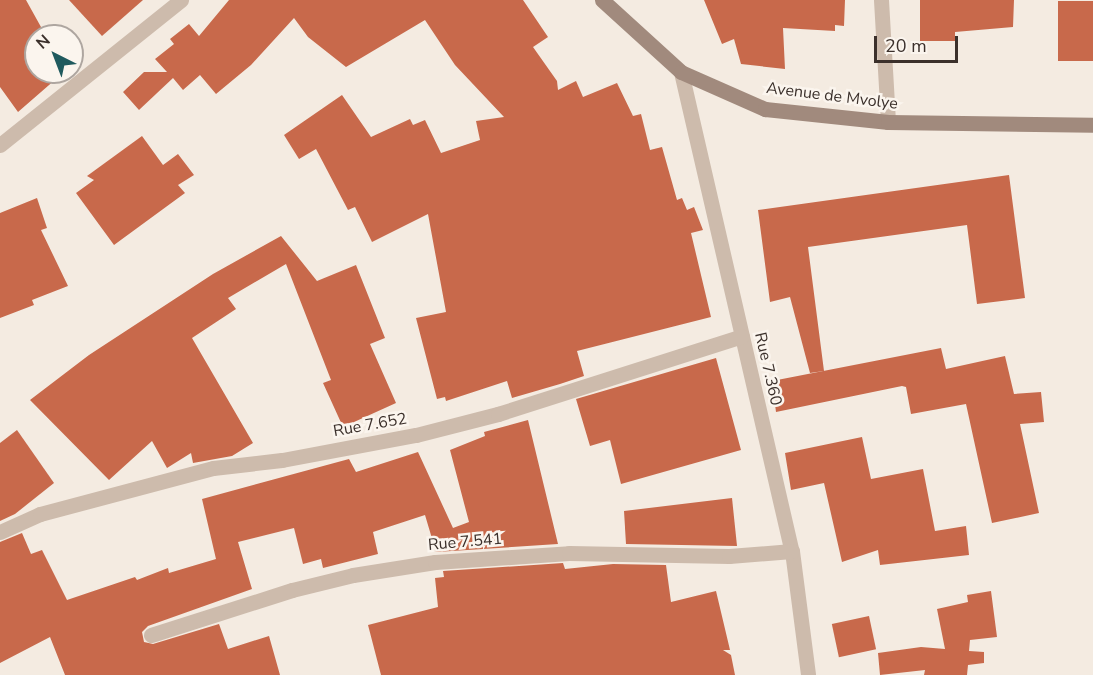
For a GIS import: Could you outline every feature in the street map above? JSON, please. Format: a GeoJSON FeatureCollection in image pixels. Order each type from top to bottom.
{"type":"FeatureCollection","features":[{"type":"Feature","properties":{"kind":"main road","name":"Avenue de Mvolye"},"geometry":{"type":"LineString","coordinates":[[602,0],[681,72],[765,109],[888,122],[1093,125]]}},
{"type":"Feature","properties":{"kind":"street"},"geometry":{"type":"LineString","coordinates":[[0,145],[181,0]]}},
{"type":"Feature","properties":{"kind":"street"},"geometry":{"type":"LineString","coordinates":[[881,0],[888,122]]}},
{"type":"Feature","properties":{"kind":"street","name":"Rue 7.360"},"geometry":{"type":"LineString","coordinates":[[681,72],[792,551],[808,675]]}},
{"type":"Feature","properties":{"kind":"street","name":"Rue 7.652"},"geometry":{"type":"LineString","coordinates":[[0,532],[40,514],[213,468],[394,439],[498,414],[742,336]]}},
{"type":"Feature","properties":{"kind":"street","name":"Rue 7.541"},"geometry":{"type":"LineString","coordinates":[[151,635],[292,590],[353,575],[435,562],[569,554],[729,556],[792,551]]}},
{"type":"Feature","properties":{"kind":"building"},"geometry":{"type":"Polygon","coordinates":[[[0,0],[26,0],[39,24],[24,24],[24,84],[50,84],[18,112],[0,87],[0,0]]]}},
{"type":"Feature","properties":{"kind":"building"},"geometry":{"type":"Polygon","coordinates":[[[69,0],[143,0],[102,36],[69,0]]]}},
{"type":"Feature","properties":{"kind":"building"},"geometry":{"type":"Polygon","coordinates":[[[229,0],[523,0],[548,37],[533,47],[557,81],[558,90],[576,81],[583,97],[617,83],[633,116],[641,114],[650,150],[662,147],[677,200],[682,198],[687,210],[694,207],[703,230],[691,233],[711,317],[577,351],[584,376],[560,384],[512,398],[507,381],[446,401],[445,397],[437,399],[416,318],[446,312],[428,214],[372,242],[355,207],[348,210],[316,149],[299,159],[284,135],[342,95],[371,137],[410,119],[413,125],[425,120],[441,153],[480,140],[476,121],[504,117],[455,65],[425,20],[346,67],[308,37],[294,18],[251,65],[216,94],[200,75],[183,90],[173,78],[139,110],[123,92],[144,72],[167,72],[155,59],[174,44],[170,39],[189,24],[199,36],[229,0]]]}},
{"type":"Feature","properties":{"kind":"building"},"geometry":{"type":"Polygon","coordinates":[[[704,0],[845,0],[844,26],[835,25],[835,31],[783,28],[785,69],[741,64],[734,39],[722,44],[704,0]]]}},
{"type":"Feature","properties":{"kind":"building"},"geometry":{"type":"Polygon","coordinates":[[[920,0],[1014,0],[1013,27],[955,32],[955,41],[920,41],[920,0]]]}},
{"type":"Feature","properties":{"kind":"building"},"geometry":{"type":"Polygon","coordinates":[[[1058,1],[1093,1],[1093,61],[1058,61],[1058,1]]]}},
{"type":"Feature","properties":{"kind":"building"},"geometry":{"type":"Polygon","coordinates":[[[142,136],[163,165],[178,154],[194,175],[178,185],[185,193],[114,245],[76,193],[94,180],[87,176],[142,136]]]}},
{"type":"Feature","properties":{"kind":"building"},"geometry":{"type":"Polygon","coordinates":[[[1009,175],[1025,298],[977,304],[967,225],[808,247],[824,371],[810,373],[790,297],[770,302],[758,210],[1009,175]]]}},
{"type":"Feature","properties":{"kind":"building"},"geometry":{"type":"Polygon","coordinates":[[[37,198],[47,228],[41,230],[68,286],[32,300],[34,305],[0,318],[0,213],[37,198]]]}},
{"type":"Feature","properties":{"kind":"building"},"geometry":{"type":"Polygon","coordinates":[[[281,236],[317,281],[356,265],[385,338],[370,344],[396,403],[343,427],[323,383],[331,380],[286,264],[228,298],[236,309],[192,338],[253,443],[232,456],[193,463],[191,453],[167,468],[152,441],[109,480],[30,400],[89,355],[213,274],[281,236]]]}},
{"type":"Feature","properties":{"kind":"building"},"geometry":{"type":"Polygon","coordinates":[[[941,348],[946,369],[1005,356],[1014,394],[1041,392],[1044,422],[1020,424],[1039,513],[992,523],[966,404],[911,414],[906,387],[902,386],[776,412],[772,381],[941,348]]]}},
{"type":"Feature","properties":{"kind":"building"},"geometry":{"type":"Polygon","coordinates":[[[716,358],[741,450],[621,484],[610,440],[590,446],[576,399],[716,358]]]}},
{"type":"Feature","properties":{"kind":"building"},"geometry":{"type":"Polygon","coordinates":[[[528,420],[558,544],[436,552],[425,515],[373,532],[378,554],[323,568],[321,559],[303,564],[294,528],[238,542],[252,589],[148,626],[142,632],[144,642],[153,644],[219,624],[228,649],[269,636],[280,675],[65,675],[50,637],[0,663],[0,542],[22,533],[31,554],[42,550],[67,600],[135,577],[137,580],[168,568],[169,573],[216,559],[202,499],[349,459],[356,472],[418,452],[453,528],[469,522],[450,450],[485,436],[484,432],[528,420]]]}},
{"type":"Feature","properties":{"kind":"building"},"geometry":{"type":"Polygon","coordinates":[[[17,430],[54,483],[15,514],[0,521],[0,443],[17,430]]]}},
{"type":"Feature","properties":{"kind":"building"},"geometry":{"type":"Polygon","coordinates":[[[862,437],[871,479],[923,469],[935,531],[966,526],[969,555],[880,565],[878,550],[842,562],[824,483],[791,490],[785,453],[862,437]]]}},
{"type":"Feature","properties":{"kind":"building"},"geometry":{"type":"Polygon","coordinates":[[[732,498],[737,546],[626,544],[624,511],[732,498]]]}},
{"type":"Feature","properties":{"kind":"building"},"geometry":{"type":"Polygon","coordinates":[[[563,563],[565,569],[613,564],[666,565],[671,602],[716,591],[730,650],[723,650],[731,655],[735,675],[381,675],[368,625],[438,607],[435,578],[444,577],[443,571],[563,563]]]}},
{"type":"Feature","properties":{"kind":"building"},"geometry":{"type":"Polygon","coordinates":[[[991,591],[997,637],[970,640],[969,651],[984,652],[984,663],[968,665],[967,675],[924,675],[925,670],[880,675],[878,653],[921,647],[945,649],[937,609],[968,602],[967,595],[991,591]]]}},
{"type":"Feature","properties":{"kind":"building"},"geometry":{"type":"Polygon","coordinates":[[[869,616],[876,649],[839,657],[832,624],[869,616]]]}}]}
